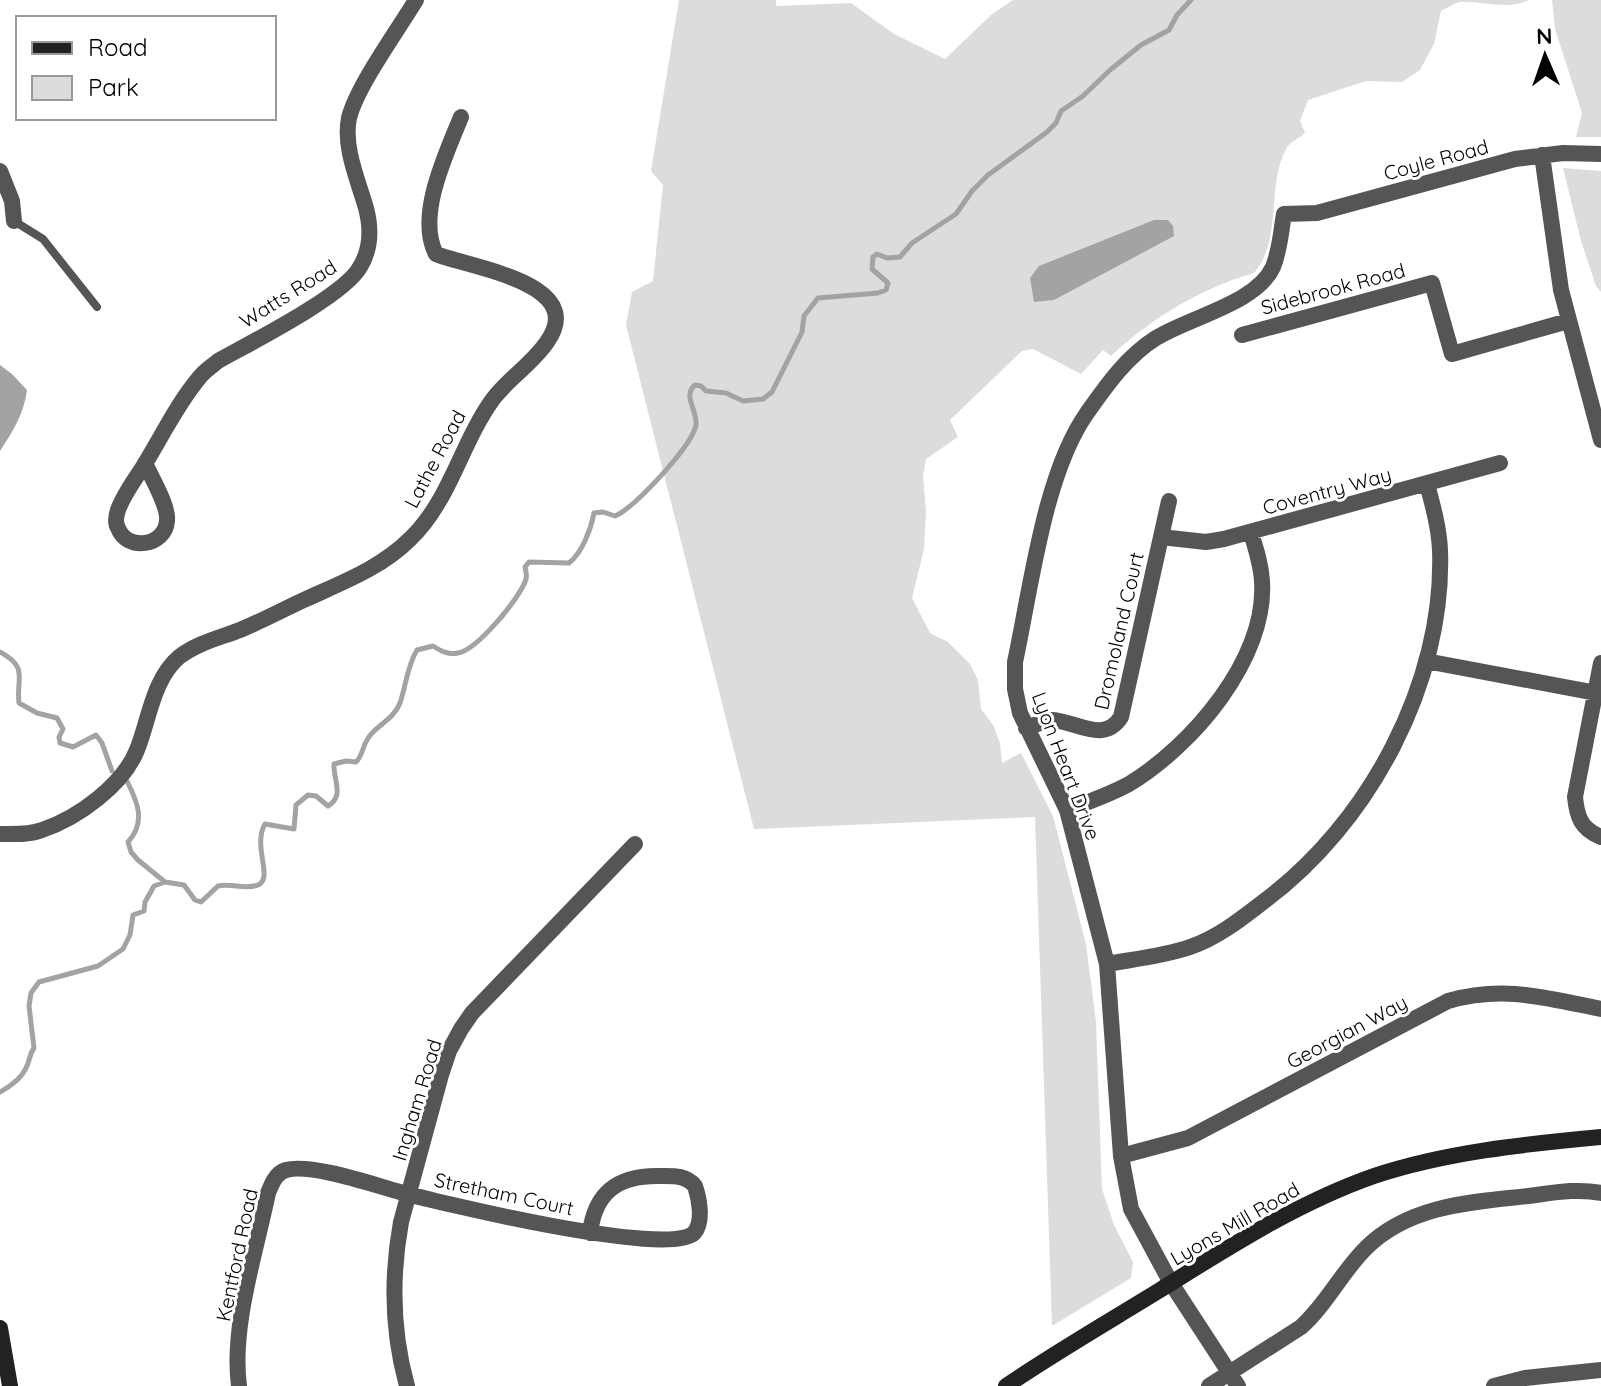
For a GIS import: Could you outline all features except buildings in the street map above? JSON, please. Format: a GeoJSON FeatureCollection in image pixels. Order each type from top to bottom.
{"type":"FeatureCollection","features":[{"type":"Feature","properties":{"kind":"main road","name":"Lyons Mill Road"},"geometry":{"type":"LineString","coordinates":[[1006,1386],[1273,1221],[1375,1176],[1419,1164],[1495,1150],[1601,1137]]}},
{"type":"Feature","properties":{"kind":"main road"},"geometry":{"type":"LineString","coordinates":[[0,1328],[10,1386]]}},
{"type":"Feature","properties":{"kind":"street","name":"Watts Road"},"geometry":{"type":"LineString","coordinates":[[145,463],[166,511],[167,521],[159,538],[149,543],[138,543],[123,537],[117,527],[119,508],[145,463],[188,391],[201,374],[332,294],[361,266],[370,234],[368,215],[350,149],[349,118],[357,97],[416,0]]}},
{"type":"Feature","properties":{"kind":"street","name":"Lathe Road"},"geometry":{"type":"LineString","coordinates":[[0,834],[42,830],[116,784],[136,751],[164,675],[177,659],[192,648],[356,578],[410,539],[431,516],[481,416],[499,391],[538,355],[550,339],[556,324],[555,309],[548,296],[536,287],[436,254],[430,243],[431,210],[441,164],[461,117]]}},
{"type":"Feature","properties":{"kind":"street","name":"Coyle Road"},"geometry":{"type":"LineString","coordinates":[[1284,214],[1317,213],[1501,163],[1542,155],[1601,154]]}},
{"type":"Feature","properties":{"kind":"street"},"geometry":{"type":"LineString","coordinates":[[1542,155],[1561,290],[1601,440]]}},
{"type":"Feature","properties":{"kind":"street"},"geometry":{"type":"LineString","coordinates":[[0,171],[12,201],[14,221]]}},
{"type":"Feature","properties":{"kind":"street","name":"Lyon Heart Drive"},"geometry":{"type":"LineString","coordinates":[[1234,1379],[1171,1283],[1131,1209],[1121,1156],[1107,964],[1067,810],[1026,728],[1015,689],[1015,662],[1048,507],[1068,445],[1084,417],[1126,362],[1154,339],[1240,298],[1265,280],[1278,254],[1284,214]]}},
{"type":"Feature","properties":{"kind":"street","name":"Sidebrook Road"},"geometry":{"type":"LineString","coordinates":[[1242,335],[1432,283],[1452,354],[1568,321]]}},
{"type":"Feature","properties":{"kind":"street","name":"Coventry Way"},"geometry":{"type":"LineString","coordinates":[[1161,537],[1206,542],[1251,533],[1500,463]]}},
{"type":"Feature","properties":{"kind":"street"},"geometry":{"type":"LineString","coordinates":[[1107,964],[1193,946],[1236,922],[1299,873],[1346,822],[1386,762],[1426,661],[1437,600],[1440,551],[1427,484]]}},
{"type":"Feature","properties":{"kind":"street","name":"Dromoland Court"},"geometry":{"type":"LineString","coordinates":[[1026,728],[1050,720],[1099,731],[1116,725],[1125,706],[1169,501]]}},
{"type":"Feature","properties":{"kind":"street"},"geometry":{"type":"LineString","coordinates":[[1067,810],[1104,796],[1155,766],[1203,721],[1223,694],[1241,664],[1260,606],[1262,583],[1251,533]]}},
{"type":"Feature","properties":{"kind":"street"},"geometry":{"type":"LineString","coordinates":[[1426,661],[1598,694]]}},
{"type":"Feature","properties":{"kind":"street"},"geometry":{"type":"LineString","coordinates":[[1601,663],[1598,694],[1575,797],[1582,825],[1589,833],[1601,837]]}},
{"type":"Feature","properties":{"kind":"street","name":"Ingham Road"},"geometry":{"type":"LineString","coordinates":[[407,1386],[397,1342],[394,1284],[401,1222],[449,1051],[466,1021],[635,844]]}},
{"type":"Feature","properties":{"kind":"street","name":"Georgian Way"},"geometry":{"type":"LineString","coordinates":[[1121,1156],[1188,1138],[1448,1001],[1503,991],[1601,1009]]}},
{"type":"Feature","properties":{"kind":"street","name":"Kentford Road"},"geometry":{"type":"LineString","coordinates":[[239,1386],[243,1312],[268,1193],[274,1179],[283,1171],[296,1168],[316,1170],[410,1194]]}},
{"type":"Feature","properties":{"kind":"street","name":"Stretham Court"},"geometry":{"type":"LineString","coordinates":[[410,1194],[590,1233],[674,1240],[686,1238],[695,1232],[698,1225],[700,1216],[695,1186],[685,1178],[674,1176],[642,1175],[620,1182],[602,1195],[596,1204],[590,1233]]}},
{"type":"Feature","properties":{"kind":"street"},"geometry":{"type":"LineString","coordinates":[[1209,1386],[1234,1379],[1308,1321],[1368,1246],[1405,1221],[1466,1203],[1571,1191],[1601,1193]]}},
{"type":"Feature","properties":{"kind":"street"},"geometry":{"type":"LineString","coordinates":[[1494,1386],[1525,1378],[1601,1370]]}},
{"type":"Feature","properties":{"kind":"lane"},"geometry":{"type":"LineString","coordinates":[[14,221],[43,239],[97,307]]}},
{"type":"Feature","properties":{"kind":"green space"},"geometry":{"type":"Polygon","coordinates":[[[679,0],[776,0],[776,6],[851,3],[894,34],[945,59],[991,15],[1013,0],[1529,0],[1511,5],[1454,4],[1441,11],[1434,44],[1420,70],[1402,82],[1366,81],[1308,100],[1300,121],[1305,133],[1288,146],[1280,164],[1272,229],[1263,259],[1254,273],[1214,287],[1177,306],[1111,356],[1103,350],[1081,374],[1033,349],[1022,351],[950,420],[958,437],[926,459],[923,476],[926,512],[924,549],[912,598],[930,633],[948,642],[970,664],[978,680],[981,709],[993,725],[1000,743],[1002,763],[1021,753],[1053,816],[1086,944],[1096,1022],[1102,1189],[1114,1225],[1133,1262],[1131,1278],[1052,1326],[1035,817],[754,829],[626,325],[632,292],[653,281],[663,185],[651,171],[679,0]]]}},
{"type":"Feature","properties":{"kind":"green space"},"geometry":{"type":"Polygon","coordinates":[[[1552,0],[1601,0],[1601,137],[1576,137],[1582,113],[1555,29],[1552,0]]]}},
{"type":"Feature","properties":{"kind":"green space"},"geometry":{"type":"Polygon","coordinates":[[[1563,168],[1601,171],[1601,292],[1596,286],[1581,241],[1563,168]]]}},
{"type":"Feature","properties":{"kind":"shaded area"},"geometry":{"type":"Polygon","coordinates":[[[1154,220],[1168,220],[1173,226],[1174,236],[1054,300],[1034,302],[1030,278],[1039,266],[1154,220]]]}},
{"type":"Feature","properties":{"kind":"shaded area"},"geometry":{"type":"Polygon","coordinates":[[[0,365],[27,390],[21,415],[0,451],[0,365]]]}},
{"type":"Feature","properties":{"kind":"waterway"},"geometry":{"type":"LineString","coordinates":[[0,1092],[21,1076],[34,1048],[29,1006],[31,993],[39,982],[98,966],[123,949],[130,935],[133,915],[144,911],[145,902],[154,886],[165,882],[184,885],[195,900],[201,902],[218,886],[258,885],[264,876],[261,842],[265,824],[294,829],[296,805],[308,795],[316,796],[328,806],[333,802],[337,792],[334,764],[356,762],[370,735],[397,709],[417,650],[433,646],[451,653],[466,650],[487,633],[516,598],[526,579],[525,567],[529,562],[569,563],[585,540],[594,513],[615,516],[639,498],[664,473],[692,434],[696,420],[690,394],[695,385],[743,401],[763,399],[772,392],[802,332],[804,316],[818,298],[886,290],[888,283],[872,269],[873,257],[877,254],[887,258],[900,257],[912,243],[956,214],[988,175],[1047,132],[1056,123],[1061,111],[1083,96],[1141,45],[1169,30],[1177,15],[1191,0]]}},
{"type":"Feature","properties":{"kind":"waterway"},"geometry":{"type":"LineString","coordinates":[[0,652],[18,668],[19,703],[37,713],[57,718],[63,729],[60,743],[73,747],[96,735],[112,771]]}},
{"type":"Feature","properties":{"kind":"waterway"},"geometry":{"type":"LineString","coordinates":[[127,781],[138,812],[137,827],[128,842],[131,852],[165,882]]}}]}
